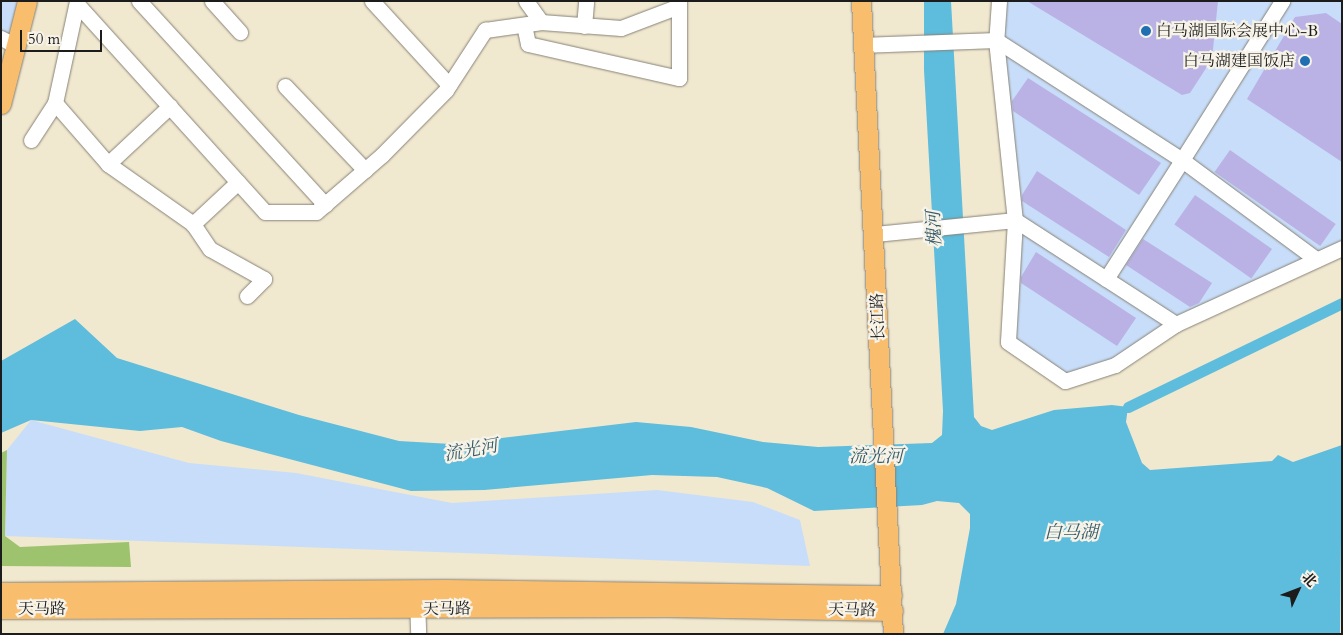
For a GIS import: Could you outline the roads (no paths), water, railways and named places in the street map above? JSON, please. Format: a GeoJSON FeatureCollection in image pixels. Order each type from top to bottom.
{"type":"FeatureCollection","features":[{"type":"Feature","properties":{"kind":"main road"},"geometry":{"type":"LineString","coordinates":[[1,104],[8,42],[27,1]]}},
{"type":"Feature","properties":{"kind":"main road","name":"长江路"},"geometry":{"type":"LineString","coordinates":[[861,1],[861,45],[875,234],[893,634]]}},
{"type":"Feature","properties":{"kind":"main road","name":"天马路"},"geometry":{"type":"LineString","coordinates":[[1,592],[417,590],[892,603]]}},
{"type":"Feature","properties":{"kind":"main road","name":"天马路"},"geometry":{"type":"LineString","coordinates":[[1,609],[418,610],[892,603]]}},
{"type":"Feature","properties":{"kind":"street"},"geometry":{"type":"LineString","coordinates":[[212,1],[240,32]]}},
{"type":"Feature","properties":{"kind":"street"},"geometry":{"type":"LineString","coordinates":[[372,1],[449,84]]}},
{"type":"Feature","properties":{"kind":"street"},"geometry":{"type":"LineString","coordinates":[[526,1],[541,22]]}},
{"type":"Feature","properties":{"kind":"street"},"geometry":{"type":"LineString","coordinates":[[584,26],[586,1]]}},
{"type":"Feature","properties":{"kind":"street"},"geometry":{"type":"LineString","coordinates":[[999,1],[996,40],[1015,220],[1008,342],[1066,381],[1115,365],[1176,324],[1342,248]]}},
{"type":"Feature","properties":{"kind":"street"},"geometry":{"type":"LineString","coordinates":[[1106,279],[1282,1]]}},
{"type":"Feature","properties":{"kind":"street"},"geometry":{"type":"LineString","coordinates":[[77,2],[265,212],[316,212],[325,205],[365,170],[449,84],[485,30],[541,22],[621,28],[679,3],[679,78],[528,44],[524,25]]}},
{"type":"Feature","properties":{"kind":"street"},"geometry":{"type":"LineString","coordinates":[[31,140],[55,103],[77,2]]}},
{"type":"Feature","properties":{"kind":"street"},"geometry":{"type":"LineString","coordinates":[[149,4],[325,205]]}},
{"type":"Feature","properties":{"kind":"street"},"geometry":{"type":"LineString","coordinates":[[861,45],[996,40],[1182,160],[1316,259]]}},
{"type":"Feature","properties":{"kind":"street"},"geometry":{"type":"LineString","coordinates":[[285,86],[365,170]]}},
{"type":"Feature","properties":{"kind":"street"},"geometry":{"type":"LineString","coordinates":[[55,103],[108,164],[192,224],[210,249],[264,279],[247,296]]}},
{"type":"Feature","properties":{"kind":"street"},"geometry":{"type":"LineString","coordinates":[[108,164],[170,106]]}},
{"type":"Feature","properties":{"kind":"street"},"geometry":{"type":"LineString","coordinates":[[192,224],[238,182]]}},
{"type":"Feature","properties":{"kind":"street"},"geometry":{"type":"LineString","coordinates":[[875,234],[1015,220],[1176,324]]}},
{"type":"Feature","properties":{"kind":"street"},"geometry":{"type":"LineString","coordinates":[[417,590],[418,634]]}},
{"type":"Feature","properties":{"kind":"water"},"geometry":{"type":"Polygon","coordinates":[[[924,1],[951,1],[974,417],[981,426],[992,430],[1054,410],[1112,405],[1128,407],[1126,422],[1142,463],[1150,470],[1272,461],[1278,455],[1293,462],[1342,445],[1340,634],[943,634],[956,604],[970,528],[970,514],[959,503],[937,501],[922,505],[814,511],[767,488],[717,477],[652,475],[484,490],[411,491],[221,441],[182,427],[140,431],[31,420],[1,433],[1,361],[75,319],[117,358],[299,415],[399,441],[451,444],[636,422],[691,427],[763,442],[818,447],[932,443],[942,435],[943,411],[924,70],[924,1]]]}},
{"type":"Feature","properties":{"kind":"waterway"},"geometry":{"type":"LineString","coordinates":[[1128,407],[1342,303]]}},
{"type":"Feature","properties":{"kind":"place","name":"白马湖国际会展中心-B"},"geometry":{"type":"Point","coordinates":[1146,31]}},
{"type":"Feature","properties":{"kind":"place","name":"白马湖建国饭店"},"geometry":{"type":"Point","coordinates":[1305,61]}},
{"type":"Feature","properties":{"kind":"water label","name":"槐河"},"geometry":{"type":"Point","coordinates":[935,229]}},
{"type":"Feature","properties":{"kind":"water label","name":"流光河"},"geometry":{"type":"Point","coordinates":[471,451]}},
{"type":"Feature","properties":{"kind":"water label","name":"流光河"},"geometry":{"type":"Point","coordinates":[876,457]}},
{"type":"Feature","properties":{"kind":"water label","name":"白马湖"},"geometry":{"type":"Point","coordinates":[1071,533]}}]}
